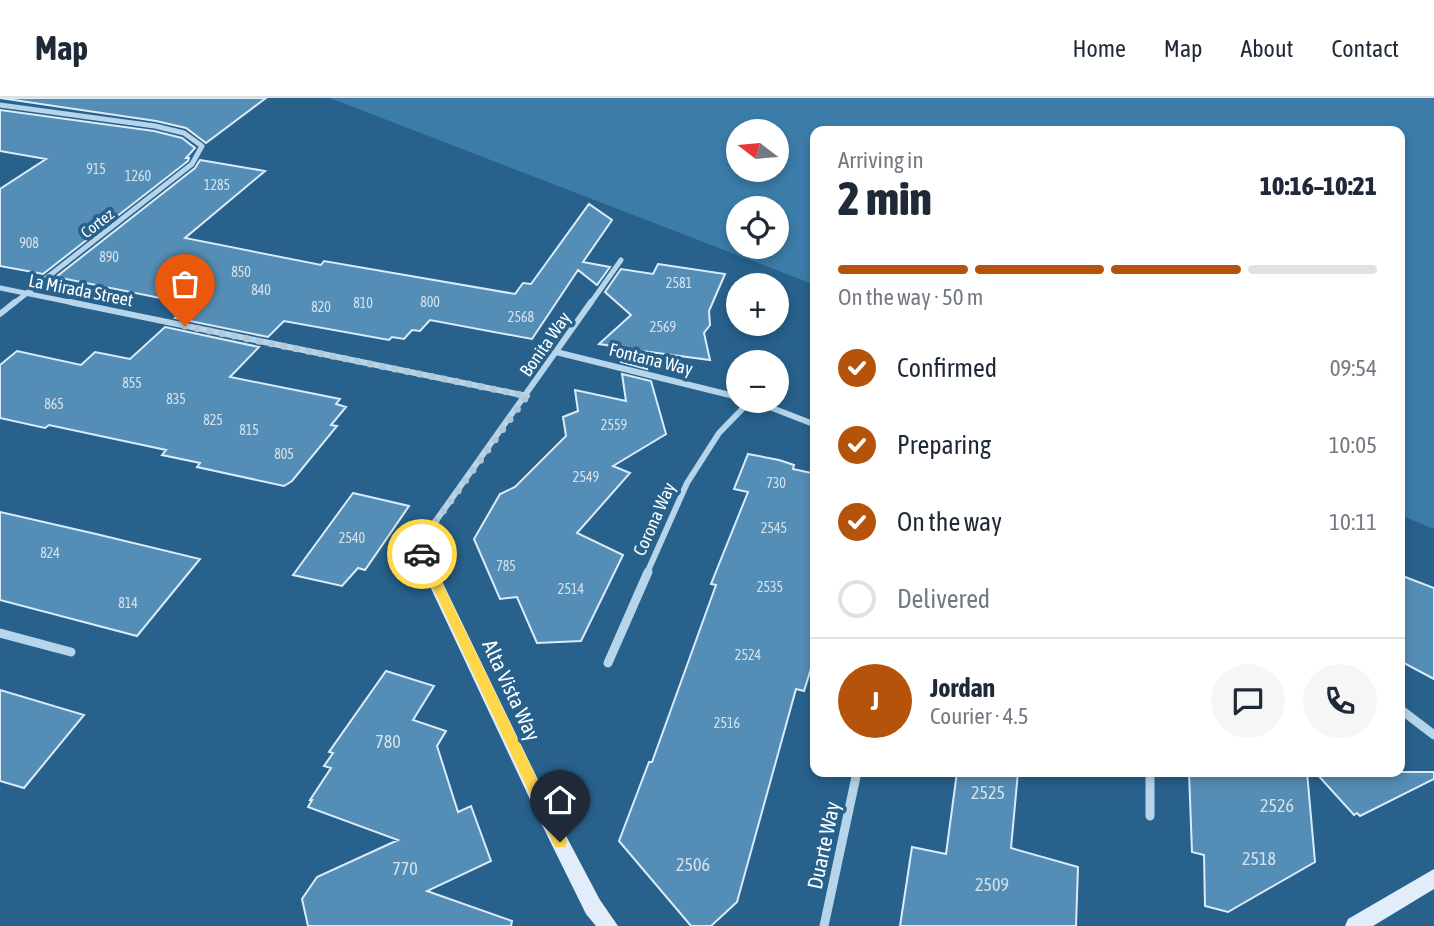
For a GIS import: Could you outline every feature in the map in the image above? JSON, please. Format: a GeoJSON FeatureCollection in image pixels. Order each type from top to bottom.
{"type":"FeatureCollection","features":[{"type":"Feature","properties":{"kind":"street","name":"Cortez"},"geometry":{"type":"LineString","coordinates":[[0,105],[155,126],[184,133],[202,146],[192,164],[0,314]]}},
{"type":"Feature","properties":{"kind":"street","name":"Bonita Way"},"geometry":{"type":"LineString","coordinates":[[418,546],[621,260]]}},
{"type":"Feature","properties":{"kind":"street","name":"La Mirada Street"},"geometry":{"type":"LineString","coordinates":[[0,288],[527,396]]}},
{"type":"Feature","properties":{"kind":"street","name":"Fontana Way"},"geometry":{"type":"LineString","coordinates":[[556,352],[726,394]]}},
{"type":"Feature","properties":{"kind":"street","name":"Corona Way"},"geometry":{"type":"LineString","coordinates":[[608,663],[687,483],[719,433],[740,413]]}},
{"type":"Feature","properties":{"kind":"street"},"geometry":{"type":"LineString","coordinates":[[784,413],[810,423]]}},
{"type":"Feature","properties":{"kind":"street","name":"Alta Vista Way"},"geometry":{"type":"LineString","coordinates":[[418,546],[549,821],[593,907],[608,926]]}},
{"type":"Feature","properties":{"kind":"street"},"geometry":{"type":"LineString","coordinates":[[0,633],[71,652]]}},
{"type":"Feature","properties":{"kind":"street"},"geometry":{"type":"LineString","coordinates":[[1405,713],[1434,735]]}},
{"type":"Feature","properties":{"kind":"street","name":"Duarte Way"},"geometry":{"type":"LineString","coordinates":[[824,926],[856,777]]}},
{"type":"Feature","properties":{"kind":"street"},"geometry":{"type":"LineString","coordinates":[[1150,777],[1150,816]]}},
{"type":"Feature","properties":{"kind":"street"},"geometry":{"type":"LineString","coordinates":[[1355,926],[1434,877]]}},
{"type":"Feature","properties":{"kind":"shaded area"},"geometry":{"type":"Polygon","coordinates":[[[330,98],[1434,98],[1434,529],[1405,517],[1405,126],[810,126],[810,283],[748,259],[789,259],[789,196],[726,196],[726,251],[330,98]]]}},
{"type":"Feature","properties":{"kind":"building"},"geometry":{"type":"Polygon","coordinates":[[[0,98],[266,98],[206,143],[186,128],[156,121],[0,98]]]}},
{"type":"Feature","properties":{"kind":"building"},"geometry":{"type":"Polygon","coordinates":[[[0,110],[154,131],[182,138],[195,148],[186,158],[189,158],[188,161],[43,274],[0,266],[0,189],[46,159],[0,151],[0,110]]]}},
{"type":"Feature","properties":{"kind":"building"},"geometry":{"type":"Polygon","coordinates":[[[200,160],[265,171],[185,238],[321,265],[324,261],[515,294],[523,283],[531,284],[589,204],[612,220],[583,262],[610,267],[597,285],[578,270],[532,339],[430,320],[420,331],[412,330],[404,339],[392,337],[389,340],[284,321],[268,337],[175,318],[190,304],[56,277],[195,168],[200,160]]]}},
{"type":"Feature","properties":{"kind":"building"},"geometry":{"type":"Polygon","coordinates":[[[658,264],[725,274],[709,311],[710,325],[704,333],[710,360],[642,351],[647,369],[621,362],[619,347],[599,344],[631,315],[605,292],[621,269],[653,274],[658,264]]]}},
{"type":"Feature","properties":{"kind":"building"},"geometry":{"type":"Polygon","coordinates":[[[165,327],[259,347],[230,377],[340,399],[336,404],[346,407],[331,425],[337,426],[292,481],[284,486],[197,467],[200,463],[162,455],[166,450],[49,425],[45,428],[0,418],[0,365],[17,351],[81,365],[95,352],[130,359],[165,327]]]}},
{"type":"Feature","properties":{"kind":"building"},"geometry":{"type":"Polygon","coordinates":[[[622,374],[651,381],[666,434],[613,466],[630,473],[577,533],[623,555],[581,641],[537,643],[517,597],[500,599],[474,539],[500,494],[515,487],[566,436],[563,417],[578,411],[575,390],[626,401],[622,374]]]}},
{"type":"Feature","properties":{"kind":"building"},"geometry":{"type":"Polygon","coordinates":[[[748,454],[779,460],[794,465],[793,469],[810,473],[810,672],[804,691],[796,689],[737,902],[711,926],[691,926],[619,841],[649,762],[652,762],[716,585],[711,584],[748,492],[734,489],[748,454]]]}},
{"type":"Feature","properties":{"kind":"building"},"geometry":{"type":"Polygon","coordinates":[[[353,493],[409,506],[365,570],[358,568],[342,586],[293,575],[353,493]]]}},
{"type":"Feature","properties":{"kind":"building"},"geometry":{"type":"Polygon","coordinates":[[[0,512],[200,559],[137,636],[0,600],[0,512]]]}},
{"type":"Feature","properties":{"kind":"building"},"geometry":{"type":"Polygon","coordinates":[[[1405,577],[1434,588],[1434,679],[1405,664],[1405,577]]]}},
{"type":"Feature","properties":{"kind":"building"},"geometry":{"type":"Polygon","coordinates":[[[386,671],[434,686],[413,720],[446,731],[437,746],[458,812],[471,806],[491,861],[427,891],[512,921],[511,926],[308,926],[302,899],[317,877],[398,840],[308,807],[331,768],[324,766],[333,753],[329,752],[386,671]]]}},
{"type":"Feature","properties":{"kind":"building"},"geometry":{"type":"Polygon","coordinates":[[[0,690],[84,715],[24,788],[0,781],[0,690]]]}},
{"type":"Feature","properties":{"kind":"building"},"geometry":{"type":"Polygon","coordinates":[[[1405,772],[1434,772],[1434,779],[1360,816],[1357,813],[1354,815],[1320,777],[1405,777],[1405,772]]]}},
{"type":"Feature","properties":{"kind":"building"},"geometry":{"type":"Polygon","coordinates":[[[956,777],[1018,777],[1011,848],[1078,867],[1076,926],[900,926],[912,847],[946,854],[956,777]]]}},
{"type":"Feature","properties":{"kind":"building"},"geometry":{"type":"Polygon","coordinates":[[[1189,777],[1307,777],[1315,862],[1228,912],[1205,906],[1204,855],[1192,852],[1189,777]]]}},
{"type":"Feature","properties":{"kind":"way so far"},"geometry":{"type":"LineString","coordinates":[[185,326],[527,396],[418,546],[422,554]]}},
{"type":"Feature","properties":{"kind":"route"},"geometry":{"type":"LineString","coordinates":[[422,554],[560,842]]}}]}
